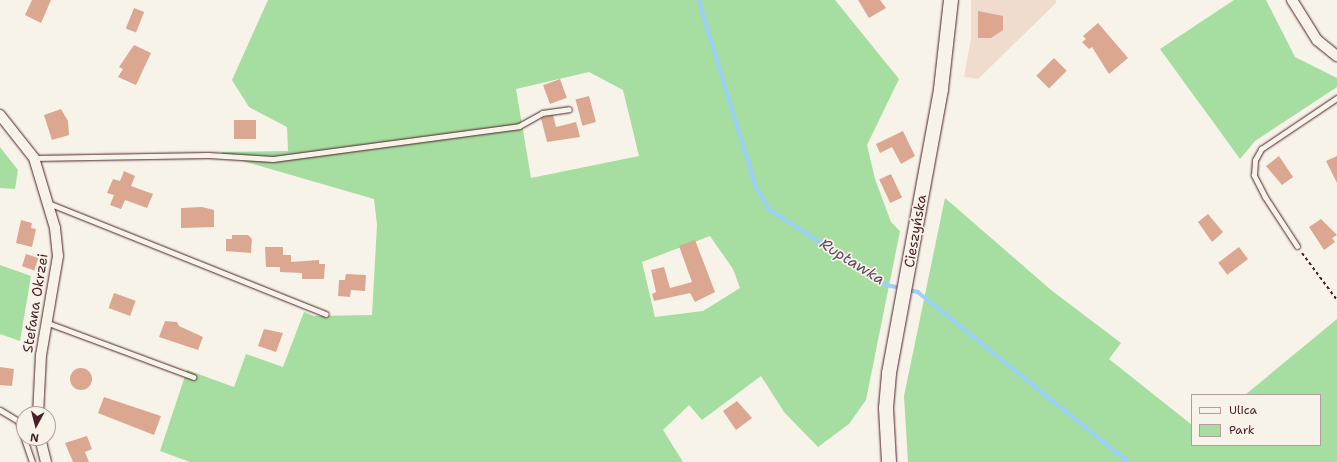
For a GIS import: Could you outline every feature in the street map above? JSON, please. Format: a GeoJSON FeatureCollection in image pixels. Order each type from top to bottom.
{"type":"FeatureCollection","features":[{"type":"Feature","properties":{"kind":"main road","name":"Cieszyńska"},"geometry":{"type":"LineString","coordinates":[[890,462],[887,403],[903,297],[941,89],[951,0]]}},
{"type":"Feature","properties":{"kind":"street"},"geometry":{"type":"LineString","coordinates":[[1296,1],[1317,40],[1337,56]]}},
{"type":"Feature","properties":{"kind":"street","name":"Stefana Okrzei"},"geometry":{"type":"LineString","coordinates":[[0,115],[34,158],[48,203],[58,256],[48,323],[41,355],[38,406]]}},
{"type":"Feature","properties":{"kind":"street"},"geometry":{"type":"LineString","coordinates":[[42,446],[46,462]]}},
{"type":"Feature","properties":{"kind":"lane"},"geometry":{"type":"LineString","coordinates":[[1297,246],[1265,197],[1254,174],[1255,160],[1261,149],[1337,98]]}},
{"type":"Feature","properties":{"kind":"lane"},"geometry":{"type":"LineString","coordinates":[[34,158],[208,155],[273,159],[512,128],[542,113],[569,109]]}},
{"type":"Feature","properties":{"kind":"lane"},"geometry":{"type":"LineString","coordinates":[[48,203],[326,314]]}},
{"type":"Feature","properties":{"kind":"lane"},"geometry":{"type":"LineString","coordinates":[[48,323],[192,377]]}},
{"type":"Feature","properties":{"kind":"lane"},"geometry":{"type":"LineString","coordinates":[[0,410],[18,421],[32,462]]}},
{"type":"Feature","properties":{"kind":"path"},"geometry":{"type":"LineString","coordinates":[[1297,246],[1337,300]]}},
{"type":"Feature","properties":{"kind":"shaded area"},"geometry":{"type":"Polygon","coordinates":[[[971,0],[1056,0],[1056,3],[978,79],[964,77],[971,38],[971,0]]]}},
{"type":"Feature","properties":{"kind":"green space"},"geometry":{"type":"Polygon","coordinates":[[[268,0],[835,0],[899,79],[867,145],[875,179],[891,222],[900,231],[866,400],[849,424],[818,447],[784,412],[761,376],[702,420],[689,405],[663,430],[683,462],[190,462],[160,451],[187,370],[234,387],[246,354],[283,367],[304,312],[314,316],[372,315],[377,225],[374,199],[236,159],[222,159],[222,152],[288,151],[287,127],[249,107],[232,80],[268,0]],[[589,72],[516,89],[531,178],[639,156],[623,90],[589,72]],[[710,236],[642,262],[655,317],[703,311],[740,288],[733,269],[710,236]]]}},
{"type":"Feature","properties":{"kind":"green space"},"geometry":{"type":"Polygon","coordinates":[[[1234,0],[1266,0],[1295,57],[1337,78],[1337,87],[1255,141],[1240,159],[1160,49],[1234,0]]]}},
{"type":"Feature","properties":{"kind":"green space"},"geometry":{"type":"Polygon","coordinates":[[[0,147],[18,170],[15,189],[0,188],[0,147]]]}},
{"type":"Feature","properties":{"kind":"green space"},"geometry":{"type":"Polygon","coordinates":[[[945,198],[1051,290],[1121,343],[1109,359],[1191,424],[1191,446],[1321,446],[1321,394],[1246,394],[1337,319],[1337,462],[908,462],[904,396],[945,198]]]}},
{"type":"Feature","properties":{"kind":"green space"},"geometry":{"type":"Polygon","coordinates":[[[0,265],[31,276],[20,341],[0,334],[0,265]]]}},
{"type":"Feature","properties":{"kind":"building"},"geometry":{"type":"Polygon","coordinates":[[[32,0],[51,0],[41,23],[25,15],[32,0]]]}},
{"type":"Feature","properties":{"kind":"building"},"geometry":{"type":"Polygon","coordinates":[[[858,0],[880,0],[886,8],[869,18],[858,0]]]}},
{"type":"Feature","properties":{"kind":"building"},"geometry":{"type":"Polygon","coordinates":[[[134,8],[144,12],[136,33],[126,28],[134,8]]]}},
{"type":"Feature","properties":{"kind":"building"},"geometry":{"type":"Polygon","coordinates":[[[978,11],[1003,16],[1003,30],[991,38],[978,38],[978,11]]]}},
{"type":"Feature","properties":{"kind":"building"},"geometry":{"type":"Polygon","coordinates":[[[1098,23],[1128,58],[1109,74],[1092,47],[1089,49],[1082,42],[1086,39],[1083,36],[1098,23]]]}},
{"type":"Feature","properties":{"kind":"building"},"geometry":{"type":"Polygon","coordinates":[[[134,45],[151,53],[136,85],[118,77],[123,69],[119,67],[134,45]]]}},
{"type":"Feature","properties":{"kind":"building"},"geometry":{"type":"Polygon","coordinates":[[[1054,58],[1067,71],[1049,88],[1036,76],[1054,58]]]}},
{"type":"Feature","properties":{"kind":"building"},"geometry":{"type":"Polygon","coordinates":[[[560,79],[567,98],[550,104],[543,85],[560,79]]]}},
{"type":"Feature","properties":{"kind":"building"},"geometry":{"type":"Polygon","coordinates":[[[589,96],[596,122],[582,126],[575,100],[589,96]]]}},
{"type":"Feature","properties":{"kind":"building"},"geometry":{"type":"Polygon","coordinates":[[[61,109],[68,121],[69,135],[52,140],[44,115],[61,109]]]}},
{"type":"Feature","properties":{"kind":"building"},"geometry":{"type":"Polygon","coordinates":[[[553,115],[556,127],[576,122],[580,137],[547,142],[541,118],[553,115]]]}},
{"type":"Feature","properties":{"kind":"building"},"geometry":{"type":"Polygon","coordinates":[[[234,120],[256,120],[256,139],[234,139],[234,120]]]}},
{"type":"Feature","properties":{"kind":"building"},"geometry":{"type":"Polygon","coordinates":[[[903,131],[915,156],[901,164],[892,147],[880,153],[876,144],[903,131]]]}},
{"type":"Feature","properties":{"kind":"building"},"geometry":{"type":"Polygon","coordinates":[[[1279,156],[1293,177],[1282,185],[1266,166],[1279,156]]]}},
{"type":"Feature","properties":{"kind":"building"},"geometry":{"type":"Polygon","coordinates":[[[1337,156],[1337,183],[1326,161],[1337,156]]]}},
{"type":"Feature","properties":{"kind":"building"},"geometry":{"type":"Polygon","coordinates":[[[124,171],[135,176],[131,186],[153,194],[147,208],[125,200],[121,209],[110,205],[114,195],[107,193],[113,179],[120,181],[124,171]]]}},
{"type":"Feature","properties":{"kind":"building"},"geometry":{"type":"Polygon","coordinates":[[[891,174],[902,198],[890,203],[879,179],[891,174]]]}},
{"type":"Feature","properties":{"kind":"building"},"geometry":{"type":"Polygon","coordinates":[[[202,207],[214,210],[214,227],[181,228],[181,208],[202,207]]]}},
{"type":"Feature","properties":{"kind":"building"},"geometry":{"type":"Polygon","coordinates":[[[1208,214],[1223,232],[1212,242],[1198,222],[1208,214]]]}},
{"type":"Feature","properties":{"kind":"building"},"geometry":{"type":"Polygon","coordinates":[[[1321,219],[1337,235],[1332,238],[1335,242],[1324,250],[1309,227],[1321,219]]]}},
{"type":"Feature","properties":{"kind":"building"},"geometry":{"type":"Polygon","coordinates":[[[21,220],[32,223],[31,228],[36,229],[32,247],[16,243],[21,220]]]}},
{"type":"Feature","properties":{"kind":"building"},"geometry":{"type":"Polygon","coordinates":[[[232,235],[248,235],[252,239],[251,253],[226,251],[226,239],[232,239],[232,235]]]}},
{"type":"Feature","properties":{"kind":"building"},"geometry":{"type":"Polygon","coordinates":[[[695,240],[715,292],[695,302],[690,293],[654,301],[652,294],[656,292],[651,270],[664,267],[670,288],[692,282],[679,246],[695,240]]]}},
{"type":"Feature","properties":{"kind":"building"},"geometry":{"type":"Polygon","coordinates":[[[265,247],[283,247],[283,255],[291,255],[291,262],[319,260],[319,264],[325,264],[324,279],[302,279],[302,273],[280,272],[280,267],[266,267],[265,247]]]}},
{"type":"Feature","properties":{"kind":"building"},"geometry":{"type":"Polygon","coordinates":[[[1239,247],[1248,259],[1227,275],[1218,263],[1239,247]]]}},
{"type":"Feature","properties":{"kind":"building"},"geometry":{"type":"Polygon","coordinates":[[[26,254],[38,258],[34,270],[22,266],[26,254]]]}},
{"type":"Feature","properties":{"kind":"building"},"geometry":{"type":"Polygon","coordinates":[[[346,274],[366,275],[365,291],[351,290],[350,297],[338,296],[339,280],[345,280],[346,274]]]}},
{"type":"Feature","properties":{"kind":"building"},"geometry":{"type":"Polygon","coordinates":[[[114,293],[136,301],[130,316],[109,308],[114,293]]]}},
{"type":"Feature","properties":{"kind":"building"},"geometry":{"type":"Polygon","coordinates":[[[165,321],[177,322],[179,326],[203,337],[198,350],[159,337],[165,321]]]}},
{"type":"Feature","properties":{"kind":"building"},"geometry":{"type":"Polygon","coordinates":[[[264,329],[283,333],[276,352],[258,346],[264,329]]]}},
{"type":"Feature","properties":{"kind":"building"},"geometry":{"type":"Polygon","coordinates":[[[0,367],[14,369],[12,386],[0,385],[0,367]]]}},
{"type":"Feature","properties":{"kind":"building"},"geometry":{"type":"Polygon","coordinates":[[[81,368],[85,369],[91,375],[91,383],[85,389],[81,390],[77,389],[71,383],[70,379],[71,375],[77,369],[81,368]]]}},
{"type":"Feature","properties":{"kind":"building"},"geometry":{"type":"Polygon","coordinates":[[[104,397],[161,416],[154,435],[98,413],[104,397]]]}},
{"type":"Feature","properties":{"kind":"building"},"geometry":{"type":"Polygon","coordinates":[[[737,401],[752,418],[736,430],[723,411],[737,401]]]}},
{"type":"Feature","properties":{"kind":"building"},"geometry":{"type":"Polygon","coordinates":[[[87,436],[92,449],[85,452],[89,462],[73,462],[65,443],[87,436]]]}},
{"type":"Feature","properties":{"kind":"waterway","name":"Ruptawka"},"geometry":{"type":"LineString","coordinates":[[699,0],[756,187],[769,209],[886,285],[902,288]]}},
{"type":"Feature","properties":{"kind":"waterway","name":"Ruptawka"},"geometry":{"type":"LineString","coordinates":[[908,290],[918,292],[1129,462]]}}]}
